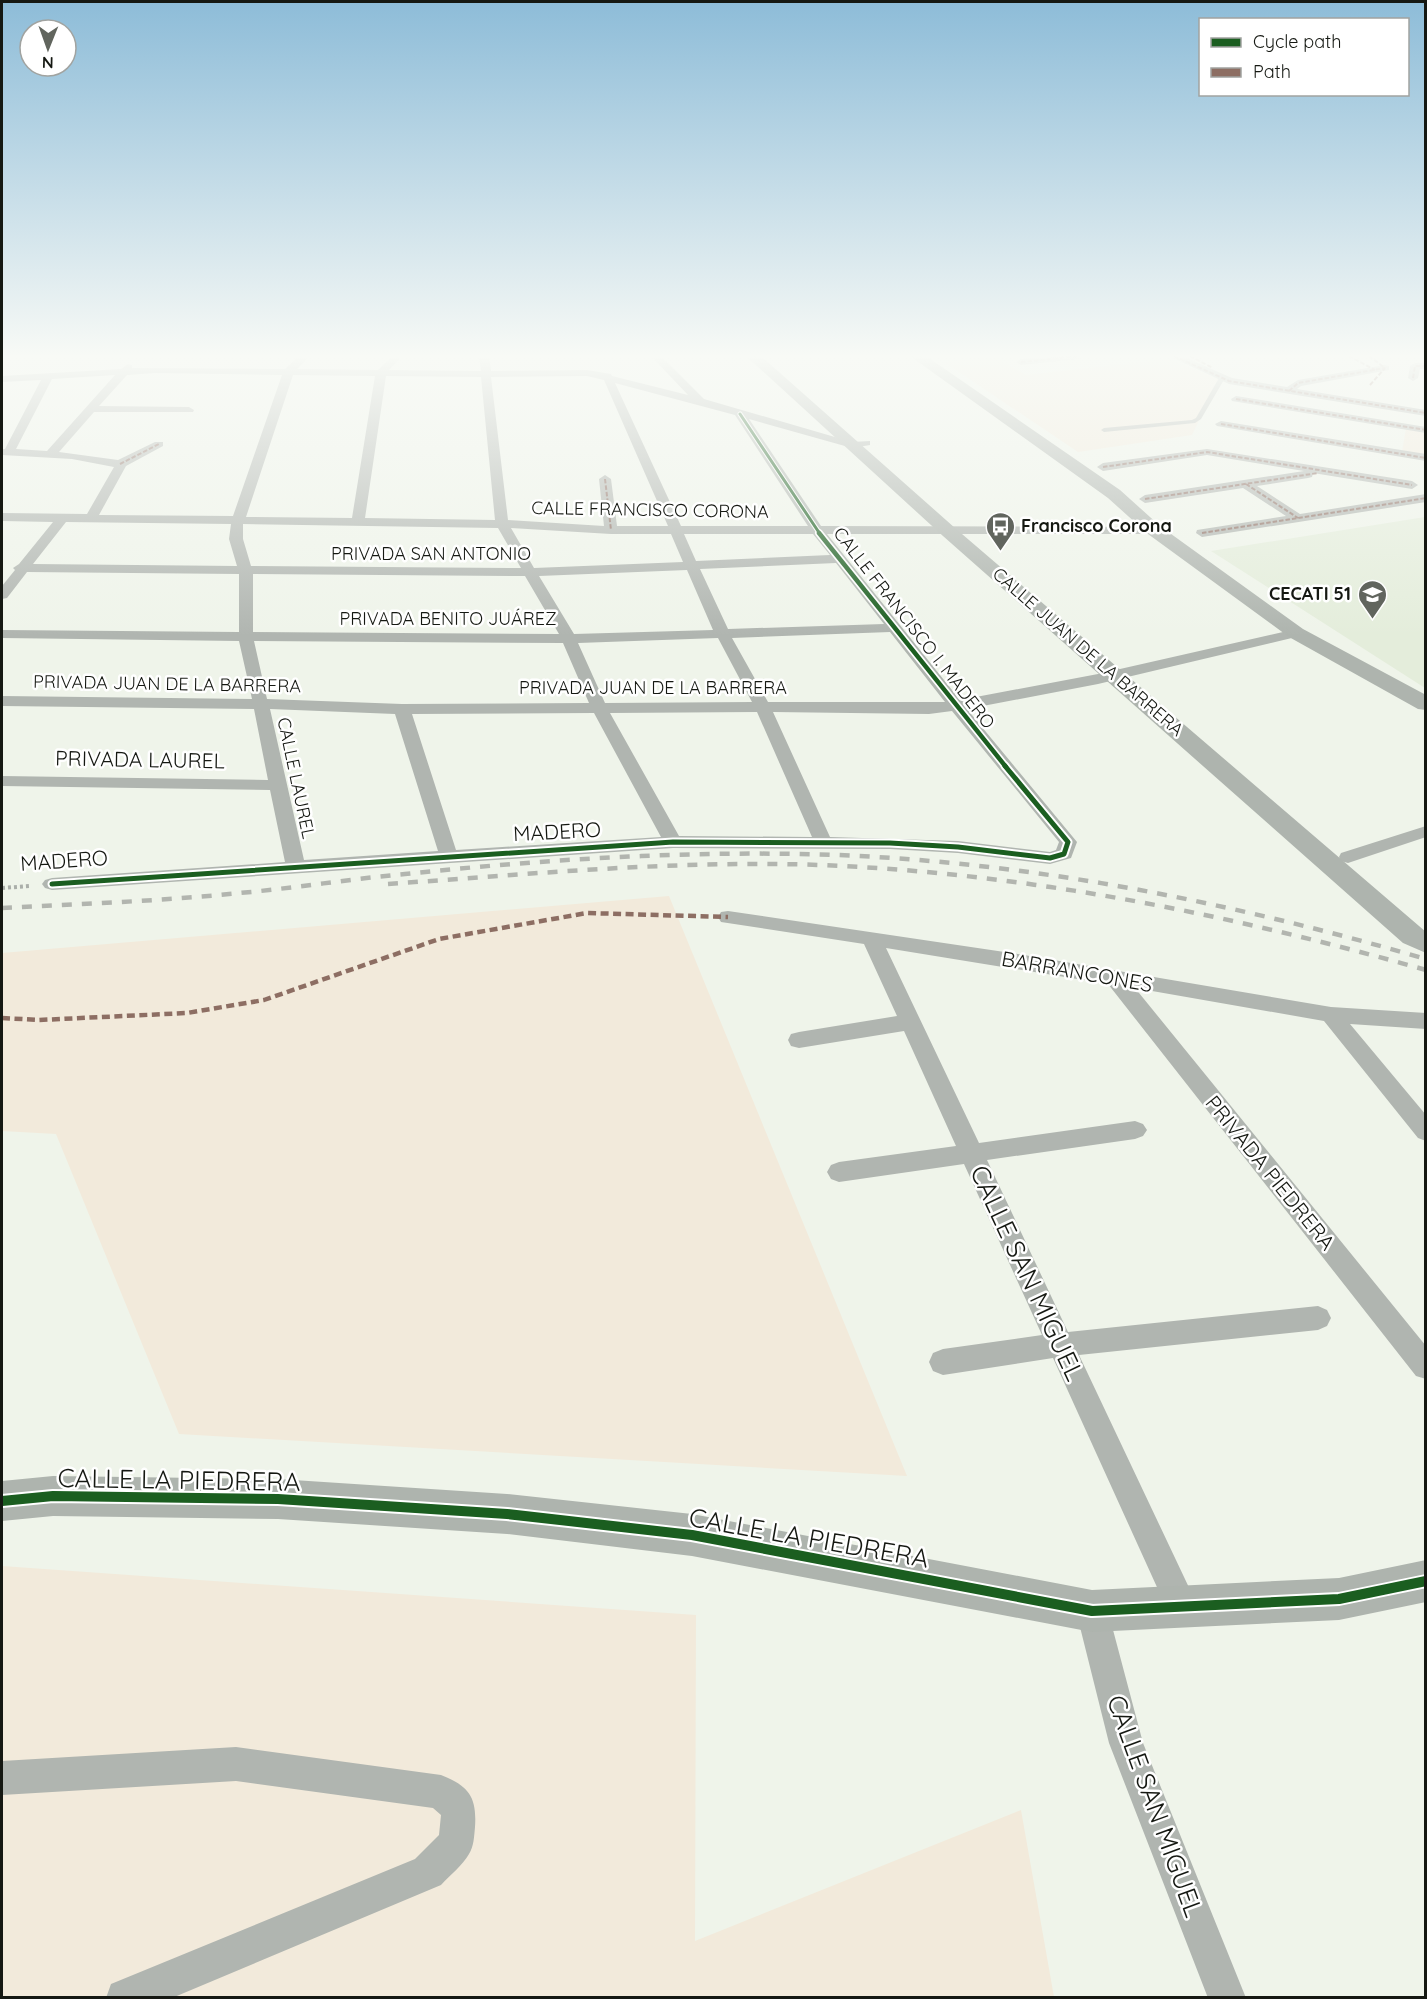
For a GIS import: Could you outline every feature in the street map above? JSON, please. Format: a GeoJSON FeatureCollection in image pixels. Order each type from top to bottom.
{"type":"FeatureCollection","features":[{"type":"Feature","properties":{"kind":"main road","name":"CALLE JUAN DE LA BARRERA"},"geometry":{"type":"LineString","coordinates":[[865,449],[1123,673],[1413,937],[1425,944]]}},
{"type":"Feature","properties":{"kind":"main road"},"geometry":{"type":"LineString","coordinates":[[1050,449],[1114,494],[1154,530],[1296,633],[1425,704]]}},
{"type":"Feature","properties":{"kind":"main road","name":"CALLE JUAN DE LA BARRERA"},"geometry":{"type":"LineString","coordinates":[[1123,673],[1348,857],[1425,927]]}},
{"type":"Feature","properties":{"kind":"main road","name":"CALLE LA PIEDRERA"},"geometry":{"type":"LineString","coordinates":[[2,1501],[53,1496],[278,1498],[507,1514],[692,1535],[1092,1611],[1339,1599],[1425,1581]]}},
{"type":"Feature","properties":{"kind":"street"},"geometry":{"type":"LineString","coordinates":[[51,454],[55,449]]}},
{"type":"Feature","properties":{"kind":"street"},"geometry":{"type":"LineString","coordinates":[[5,452],[51,454],[120,464],[149,449]]}},
{"type":"Feature","properties":{"kind":"street","name":"CALLE LAUREL"},"geometry":{"type":"LineString","coordinates":[[263,449],[236,528],[236,539],[246,572],[246,637],[296,868]]}},
{"type":"Feature","properties":{"kind":"street"},"geometry":{"type":"LineString","coordinates":[[358,521],[369,449]]}},
{"type":"Feature","properties":{"kind":"street"},"geometry":{"type":"LineString","coordinates":[[494,449],[502,524],[569,639],[599,708],[673,842]]}},
{"type":"Feature","properties":{"kind":"street"},"geometry":{"type":"LineString","coordinates":[[640,449],[722,633],[763,707],[823,842]]}},
{"type":"Feature","properties":{"kind":"street","name":"CALLE FRANCISCO I. MADERO"},"geometry":{"type":"LineString","coordinates":[[763,449],[817,530],[956,706],[1068,842],[1064,854]]}},
{"type":"Feature","properties":{"kind":"street"},"geometry":{"type":"LineString","coordinates":[[1373,449],[1425,458]]}},
{"type":"Feature","properties":{"kind":"street"},"geometry":{"type":"LineString","coordinates":[[1103,467],[1207,452],[1412,485]]}},
{"type":"Feature","properties":{"kind":"street"},"geometry":{"type":"LineString","coordinates":[[90,518],[120,469],[120,464]]}},
{"type":"Feature","properties":{"kind":"street"},"geometry":{"type":"LineString","coordinates":[[1145,499],[1329,471]]}},
{"type":"Feature","properties":{"kind":"street"},"geometry":{"type":"LineString","coordinates":[[605,479],[611,530]]}},
{"type":"Feature","properties":{"kind":"street"},"geometry":{"type":"LineString","coordinates":[[1246,484],[1298,518]]}},
{"type":"Feature","properties":{"kind":"street"},"geometry":{"type":"LineString","coordinates":[[1202,533],[1425,498]]}},
{"type":"Feature","properties":{"kind":"street","name":"CALLE FRANCISCO CORONA"},"geometry":{"type":"LineString","coordinates":[[2,517],[240,518],[502,524],[676,531],[1154,530]]}},
{"type":"Feature","properties":{"kind":"street"},"geometry":{"type":"LineString","coordinates":[[2,595],[20,568],[62,518]]}},
{"type":"Feature","properties":{"kind":"street","name":"PRIVADA SAN ANTONIO"},"geometry":{"type":"LineString","coordinates":[[20,568],[246,572],[531,572],[841,559]]}},
{"type":"Feature","properties":{"kind":"street","name":"PRIVADA BENITO JUÁREZ"},"geometry":{"type":"LineString","coordinates":[[2,634],[569,639],[894,628]]}},
{"type":"Feature","properties":{"kind":"street","name":"PRIVADA JUAN DE LA BARRERA"},"geometry":{"type":"LineString","coordinates":[[2,701],[260,704],[402,709],[763,707],[917,709],[956,706],[1123,673],[1296,633]]}},
{"type":"Feature","properties":{"kind":"street"},"geometry":{"type":"LineString","coordinates":[[402,709],[449,856]]}},
{"type":"Feature","properties":{"kind":"street","name":"PRIVADA LAUREL"},"geometry":{"type":"LineString","coordinates":[[2,781],[278,784]]}},
{"type":"Feature","properties":{"kind":"street"},"geometry":{"type":"LineString","coordinates":[[1348,857],[1425,831]]}},
{"type":"Feature","properties":{"kind":"street","name":"MADERO"},"geometry":{"type":"LineString","coordinates":[[52,884],[673,842],[823,842],[958,847],[1050,858],[1064,854]]}},
{"type":"Feature","properties":{"kind":"street","name":"BARRANCONES"},"geometry":{"type":"LineString","coordinates":[[728,917],[1115,978],[1331,1015],[1425,1021]]}},
{"type":"Feature","properties":{"kind":"street","name":"CALLE SAN MIGUEL"},"geometry":{"type":"LineString","coordinates":[[872,939],[1182,1607]]}},
{"type":"Feature","properties":{"kind":"street","name":"PRIVADA PIEDRERA"},"geometry":{"type":"LineString","coordinates":[[1115,978],[1425,1367]]}},
{"type":"Feature","properties":{"kind":"street"},"geometry":{"type":"LineString","coordinates":[[1331,1015],[1425,1132]]}},
{"type":"Feature","properties":{"kind":"street"},"geometry":{"type":"LineString","coordinates":[[799,1041],[911,1022]]}},
{"type":"Feature","properties":{"kind":"street"},"geometry":{"type":"LineString","coordinates":[[839,1172],[972,1155],[1135,1130]]}},
{"type":"Feature","properties":{"kind":"street"},"geometry":{"type":"LineString","coordinates":[[943,1362],[1060,1345],[1318,1318]]}},
{"type":"Feature","properties":{"kind":"street","name":"CALLE SAN MIGUEL"},"geometry":{"type":"LineString","coordinates":[[1092,1611],[1126,1743],[1227,1998]]}},
{"type":"Feature","properties":{"kind":"street"},"geometry":{"type":"LineString","coordinates":[[2,1778],[236,1764],[441,1792],[459,1808],[456,1844],[428,1872],[125,1998]]}},
{"type":"Feature","properties":{"kind":"shaded area"},"geometry":{"type":"Polygon","coordinates":[[[1074,449],[1096,449],[1078,452],[1074,449]]]}},
{"type":"Feature","properties":{"kind":"shaded area"},"geometry":{"type":"Polygon","coordinates":[[[1402,449],[1425,449],[1425,456],[1402,452],[1402,449]]]}},
{"type":"Feature","properties":{"kind":"shaded area","name":"CECATI 51"},"geometry":{"type":"Polygon","coordinates":[[[1425,517],[1425,688],[1211,551],[1425,517]]]}},
{"type":"Feature","properties":{"kind":"shaded area"},"geometry":{"type":"Polygon","coordinates":[[[669,896],[907,1476],[179,1434],[56,1134],[2,1131],[2,953],[669,896]]]}},
{"type":"Feature","properties":{"kind":"shaded area"},"geometry":{"type":"Polygon","coordinates":[[[2,1566],[696,1615],[695,1941],[1021,1810],[1054,1997],[2,1997],[2,1566]]]}},
{"type":"Feature","properties":{"kind":"railway"},"geometry":{"type":"LineString","coordinates":[[2,908],[210,896],[384,876],[567,860],[675,855],[837,855],[912,859],[987,867],[1134,889],[1281,920],[1426,959]]}},
{"type":"Feature","properties":{"kind":"railway"},"geometry":{"type":"LineString","coordinates":[[388,884],[712,864],[820,865],[897,870],[1050,887],[1202,914],[1426,970]]}},
{"type":"Feature","properties":{"kind":"marked path"},"geometry":{"type":"LineString","coordinates":[[120,464],[149,449]]}},
{"type":"Feature","properties":{"kind":"marked path"},"geometry":{"type":"LineString","coordinates":[[1373,449],[1426,458]]}},
{"type":"Feature","properties":{"kind":"marked path"},"geometry":{"type":"LineString","coordinates":[[1103,467],[1207,452],[1412,485]]}},
{"type":"Feature","properties":{"kind":"marked path"},"geometry":{"type":"LineString","coordinates":[[1145,499],[1318,473]]}},
{"type":"Feature","properties":{"kind":"marked path"},"geometry":{"type":"LineString","coordinates":[[605,479],[611,530]]}},
{"type":"Feature","properties":{"kind":"marked path"},"geometry":{"type":"LineString","coordinates":[[1246,484],[1298,518]]}},
{"type":"Feature","properties":{"kind":"marked path"},"geometry":{"type":"LineString","coordinates":[[1202,533],[1426,498]]}},
{"type":"Feature","properties":{"kind":"marked path"},"geometry":{"type":"LineString","coordinates":[[2,1018],[39,1020],[187,1013],[264,1000],[439,939],[587,913],[728,917]]}},
{"type":"Feature","properties":{"kind":"cycle path"},"geometry":{"type":"LineString","coordinates":[[52,884],[673,842],[890,843],[958,847],[1050,858],[1064,854],[1068,842],[956,706],[817,530],[763,449]]}},
{"type":"Feature","properties":{"kind":"cycle path"},"geometry":{"type":"LineString","coordinates":[[2,1501],[53,1496],[278,1499],[507,1514],[692,1535],[1092,1611],[1339,1599],[1426,1581]]}},
{"type":"Feature","properties":{"kind":"place","name":"Francisco Corona"},"geometry":{"type":"Point","coordinates":[1000,552]}},
{"type":"Feature","properties":{"kind":"place","name":"CECATI 51"},"geometry":{"type":"Point","coordinates":[1372,620]}}]}
